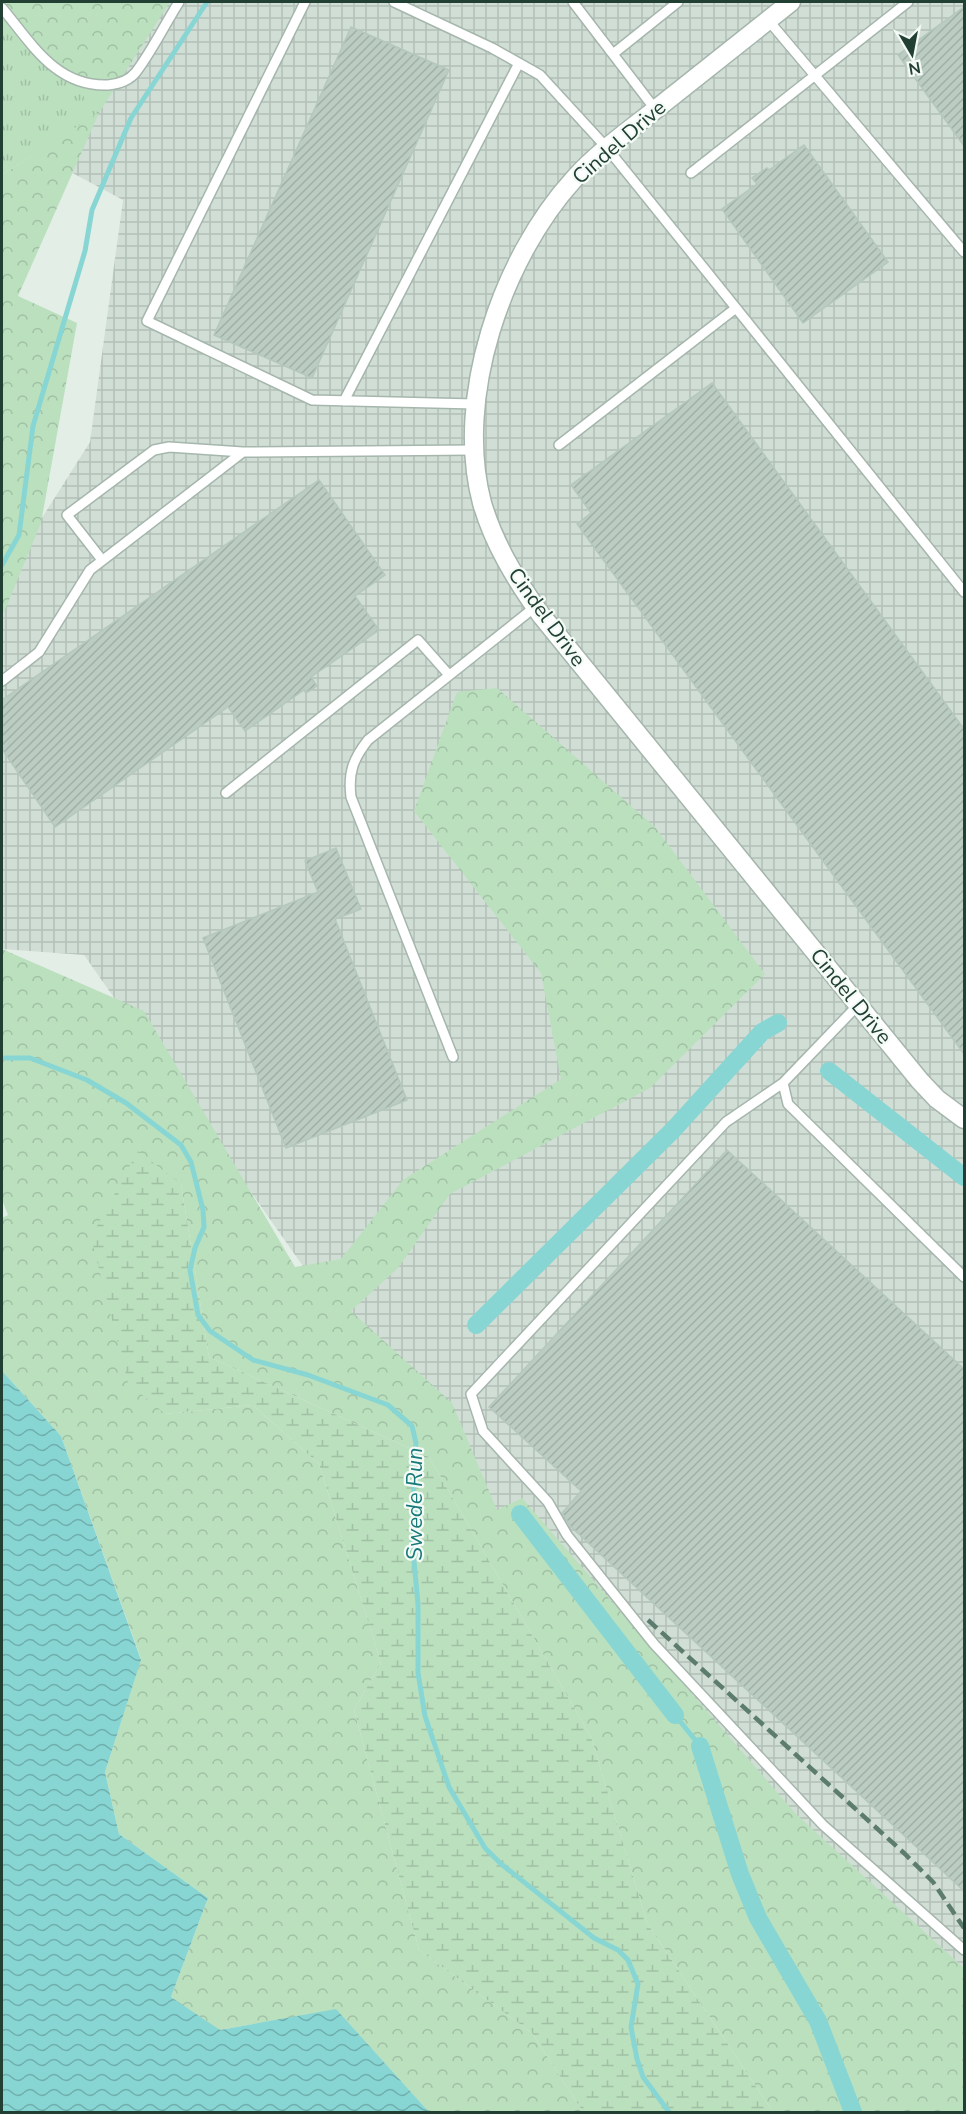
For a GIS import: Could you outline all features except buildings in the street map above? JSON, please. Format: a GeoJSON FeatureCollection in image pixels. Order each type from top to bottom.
{"type":"FeatureCollection","features":[{"type":"Feature","properties":{"kind":"street","name":"Cindel Drive"},"geometry":{"type":"LineString","coordinates":[[792,2],[607,148],[574,178],[553,203],[520,258],[493,330],[475,404],[474,450],[483,503],[493,533],[506,561],[535,607],[920,1081],[937,1099],[964,1119]]}},
{"type":"Feature","properties":{"kind":"lane"},"geometry":{"type":"LineString","coordinates":[[2,8],[59,72],[79,83],[99,85],[119,84],[135,74],[179,2]]}},
{"type":"Feature","properties":{"kind":"lane"},"geometry":{"type":"LineString","coordinates":[[305,2],[147,321],[312,400],[475,404]]}},
{"type":"Feature","properties":{"kind":"lane"},"geometry":{"type":"LineString","coordinates":[[394,2],[540,75],[607,148],[964,592]]}},
{"type":"Feature","properties":{"kind":"lane"},"geometry":{"type":"LineString","coordinates":[[573,2],[655,110]]}},
{"type":"Feature","properties":{"kind":"lane"},"geometry":{"type":"LineString","coordinates":[[613,54],[678,2]]}},
{"type":"Feature","properties":{"kind":"lane"},"geometry":{"type":"LineString","coordinates":[[691,173],[908,2]]}},
{"type":"Feature","properties":{"kind":"lane"},"geometry":{"type":"LineString","coordinates":[[768,20],[964,252]]}},
{"type":"Feature","properties":{"kind":"lane"},"geometry":{"type":"LineString","coordinates":[[344,401],[519,63]]}},
{"type":"Feature","properties":{"kind":"lane"},"geometry":{"type":"LineString","coordinates":[[559,445],[736,308]]}},
{"type":"Feature","properties":{"kind":"lane"},"geometry":{"type":"LineString","coordinates":[[102,560],[67,515],[154,450],[169,447],[243,452],[474,450]]}},
{"type":"Feature","properties":{"kind":"lane"},"geometry":{"type":"LineString","coordinates":[[2,681],[39,652],[90,570],[243,452]]}},
{"type":"Feature","properties":{"kind":"lane"},"geometry":{"type":"LineString","coordinates":[[453,1057],[351,797],[349,780],[354,757],[368,740],[535,607]]}},
{"type":"Feature","properties":{"kind":"lane"},"geometry":{"type":"LineString","coordinates":[[226,793],[418,640],[449,675]]}},
{"type":"Feature","properties":{"kind":"lane"},"geometry":{"type":"LineString","coordinates":[[858,1005],[783,1083],[726,1122],[471,1394],[483,1431],[548,1502],[567,1535],[654,1644],[823,1826],[964,1950]]}},
{"type":"Feature","properties":{"kind":"lane"},"geometry":{"type":"LineString","coordinates":[[783,1083],[788,1104],[964,1277]]}},
{"type":"Feature","properties":{"kind":"shaded area"},"geometry":{"type":"Polygon","coordinates":[[[2,2],[964,2],[964,2112],[570,1630],[300,1262],[84,955],[2,949],[2,581],[90,442],[123,200],[33,152],[2,171],[2,2]]]}},
{"type":"Feature","properties":{"kind":"green space"},"geometry":{"type":"Polygon","coordinates":[[[2,2],[99,113],[2,175],[2,2]]]}},
{"type":"Feature","properties":{"kind":"green space"},"geometry":{"type":"Polygon","coordinates":[[[2,2],[170,2],[99,113],[18,296],[77,323],[41,523],[2,617],[2,175],[98,113],[2,2]]]}},
{"type":"Feature","properties":{"kind":"green space"},"geometry":{"type":"Polygon","coordinates":[[[497,688],[655,827],[765,974],[650,1088],[450,1194],[398,1268],[351,1311],[452,1403],[497,1510],[522,1498],[796,1814],[964,1968],[964,2112],[773,2112],[647,1923],[591,1737],[429,1457],[209,1357],[181,1184],[165,1414],[253,1405],[319,1464],[381,1663],[354,1710],[419,1950],[532,2033],[583,2112],[429,2112],[336,2010],[219,2030],[171,1997],[208,1898],[119,1834],[105,1772],[141,1659],[61,1436],[3,1372],[2,1218],[8,1215],[2,1200],[2,949],[144,1011],[295,1267],[341,1259],[403,1180],[561,1079],[541,973],[414,811],[457,692],[497,688]]]}},
{"type":"Feature","properties":{"kind":"green space"},"geometry":{"type":"Polygon","coordinates":[[[138,1151],[181,1184],[209,1357],[429,1457],[591,1737],[647,1923],[773,2112],[583,2112],[532,2033],[419,1950],[354,1710],[381,1663],[319,1464],[253,1405],[165,1414],[128,1383],[91,1237],[138,1151]]]}},
{"type":"Feature","properties":{"kind":"water"},"geometry":{"type":"Polygon","coordinates":[[[2,1359],[3,1372],[61,1436],[141,1660],[105,1772],[119,1834],[208,1898],[171,1997],[220,2030],[336,2009],[429,2112],[2,2112],[2,1359]]]}},
{"type":"Feature","properties":{"kind":"waterway"},"geometry":{"type":"LineString","coordinates":[[2,565],[19,535],[33,426],[85,251],[92,210],[131,118],[207,2]]}},
{"type":"Feature","properties":{"kind":"waterway"},"geometry":{"type":"LineString","coordinates":[[476,1325],[673,1130],[762,1032],[778,1023]]}},
{"type":"Feature","properties":{"kind":"waterway","name":"Swede Run"},"geometry":{"type":"LineString","coordinates":[[2,1058],[30,1058],[87,1080],[126,1103],[181,1145],[191,1162],[203,1210],[204,1227],[195,1248],[190,1270],[198,1315],[210,1331],[253,1360],[308,1375],[388,1405],[412,1426],[416,1443],[413,1467],[415,1530],[412,1540],[418,1604],[418,1673],[425,1716],[449,1787],[485,1848],[500,1863],[594,1938],[618,1950],[628,1960],[638,1984],[631,2027],[637,2059],[643,2077],[669,2112]]}},
{"type":"Feature","properties":{"kind":"waterway"},"geometry":{"type":"LineString","coordinates":[[829,1071],[964,1177]]}},
{"type":"Feature","properties":{"kind":"waterway"},"geometry":{"type":"LineString","coordinates":[[520,1514],[675,1715]]}},
{"type":"Feature","properties":{"kind":"waterway"},"geometry":{"type":"LineString","coordinates":[[675,1715],[700,1746]]}},
{"type":"Feature","properties":{"kind":"waterway"},"geometry":{"type":"LineString","coordinates":[[700,1746],[740,1874],[758,1918],[818,2021],[853,2112]]}},
{"type":"Feature","properties":{"kind":"railway"},"geometry":{"type":"LineString","coordinates":[[648,1620],[905,1854],[933,1882],[964,1928]]}}]}
